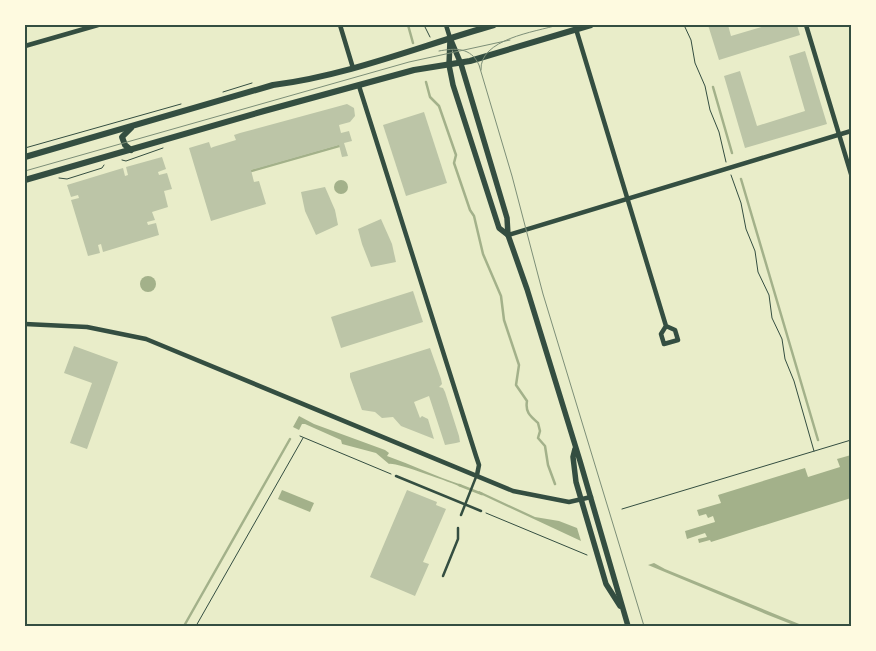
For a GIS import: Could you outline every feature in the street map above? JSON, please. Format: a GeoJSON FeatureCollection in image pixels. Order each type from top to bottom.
{"type":"FeatureCollection","features":[{"type":"Feature","properties":{"kind":"main road"},"geometry":{"type":"LineString","coordinates":[[25,157],[273,85],[314,80],[411,52],[494,25]]}},
{"type":"Feature","properties":{"kind":"main road"},"geometry":{"type":"LineString","coordinates":[[25,180],[264,111],[414,70],[461,64],[591,25]]}},
{"type":"Feature","properties":{"kind":"main road"},"geometry":{"type":"LineString","coordinates":[[131,150],[124,145],[122,137],[134,126]]}},
{"type":"Feature","properties":{"kind":"street"},"geometry":{"type":"LineString","coordinates":[[25,46],[98,25]]}},
{"type":"Feature","properties":{"kind":"street"},"geometry":{"type":"LineString","coordinates":[[340,25],[353,68]]}},
{"type":"Feature","properties":{"kind":"street"},"geometry":{"type":"LineString","coordinates":[[446,25],[461,64],[507,218],[508,234],[527,290],[628,626]]}},
{"type":"Feature","properties":{"kind":"street"},"geometry":{"type":"LineString","coordinates":[[806,25],[851,174]]}},
{"type":"Feature","properties":{"kind":"street"},"geometry":{"type":"LineString","coordinates":[[576,29],[666,326],[661,334],[664,344],[678,340],[675,330],[666,326]]}},
{"type":"Feature","properties":{"kind":"street"},"geometry":{"type":"LineString","coordinates":[[450,38],[449,65],[453,85],[499,228],[508,234]]}},
{"type":"Feature","properties":{"kind":"street"},"geometry":{"type":"LineString","coordinates":[[359,86],[479,465],[476,475]]}},
{"type":"Feature","properties":{"kind":"street"},"geometry":{"type":"LineString","coordinates":[[508,234],[851,131]]}},
{"type":"Feature","properties":{"kind":"street"},"geometry":{"type":"LineString","coordinates":[[25,324],[87,327],[146,340],[531,496],[571,502],[590,497]]}},
{"type":"Feature","properties":{"kind":"street"},"geometry":{"type":"LineString","coordinates":[[575,449],[573,457],[576,482],[606,584],[621,606]]}},
{"type":"Feature","properties":{"kind":"lane"},"geometry":{"type":"LineString","coordinates":[[460,515],[476,475]]}},
{"type":"Feature","properties":{"kind":"lane"},"geometry":{"type":"LineString","coordinates":[[396,476],[480,511]]}},
{"type":"Feature","properties":{"kind":"lane"},"geometry":{"type":"LineString","coordinates":[[443,576],[458,538],[458,528]]}},
{"type":"Feature","properties":{"kind":"path"},"geometry":{"type":"LineString","coordinates":[[424,25],[430,37]]}},
{"type":"Feature","properties":{"kind":"path"},"geometry":{"type":"LineString","coordinates":[[684,25],[692,40],[695,63],[705,86],[710,110],[719,132],[741,203],[746,229],[755,251],[758,272],[769,295],[772,318],[782,339],[785,359],[794,381],[814,451]]}},
{"type":"Feature","properties":{"kind":"path"},"geometry":{"type":"LineString","coordinates":[[120,160],[126,161],[159,151],[168,146]]}},
{"type":"Feature","properties":{"kind":"path"},"geometry":{"type":"LineString","coordinates":[[54,179],[67,179],[102,168],[110,163]]}},
{"type":"Feature","properties":{"kind":"path"},"geometry":{"type":"LineString","coordinates":[[300,436],[396,476]]}},
{"type":"Feature","properties":{"kind":"path"},"geometry":{"type":"LineString","coordinates":[[196,626],[303,438]]}},
{"type":"Feature","properties":{"kind":"path"},"geometry":{"type":"LineString","coordinates":[[622,509],[851,440]]}},
{"type":"Feature","properties":{"kind":"path"},"geometry":{"type":"LineString","coordinates":[[480,511],[587,555]]}},
{"type":"Feature","properties":{"kind":"shaded area"},"geometry":{"type":"Polygon","coordinates":[[[341,180],[346,182],[348,187],[346,192],[341,194],[336,192],[334,187],[336,182],[341,180]]]}},
{"type":"Feature","properties":{"kind":"shaded area"},"geometry":{"type":"Polygon","coordinates":[[[148,276],[156,284],[148,292],[140,284],[148,276]]]}},
{"type":"Feature","properties":{"kind":"shaded area"},"geometry":{"type":"Polygon","coordinates":[[[299,416],[314,424],[385,450],[389,453],[387,456],[462,485],[461,487],[412,469],[389,464],[376,453],[342,444],[341,440],[305,424],[302,424],[299,430],[293,427],[299,416]]]}},
{"type":"Feature","properties":{"kind":"shaded area"},"geometry":{"type":"Polygon","coordinates":[[[851,455],[851,498],[711,542],[710,540],[699,543],[698,539],[707,537],[705,533],[687,539],[685,531],[715,522],[713,516],[708,518],[706,514],[699,516],[697,510],[721,503],[718,495],[805,468],[808,477],[840,467],[837,459],[851,455]]]}},
{"type":"Feature","properties":{"kind":"shaded area"},"geometry":{"type":"Polygon","coordinates":[[[282,490],[314,503],[310,512],[278,499],[282,490]]]}},
{"type":"Feature","properties":{"kind":"shaded area"},"geometry":{"type":"Polygon","coordinates":[[[479,491],[535,517],[559,521],[577,528],[581,541],[478,493],[479,491]]]}},
{"type":"Feature","properties":{"kind":"shaded area"},"geometry":{"type":"Polygon","coordinates":[[[654,563],[804,626],[796,626],[648,565],[654,563]]]}},
{"type":"Feature","properties":{"kind":"building"},"geometry":{"type":"Polygon","coordinates":[[[708,25],[728,25],[731,36],[768,25],[797,25],[800,35],[719,60],[708,25]]]}},
{"type":"Feature","properties":{"kind":"building"},"geometry":{"type":"Polygon","coordinates":[[[805,51],[827,124],[745,148],[724,76],[740,71],[757,126],[805,111],[789,56],[805,51]]]}},
{"type":"Feature","properties":{"kind":"building"},"geometry":{"type":"Polygon","coordinates":[[[347,104],[354,108],[355,116],[350,122],[339,125],[341,133],[349,131],[352,141],[344,143],[348,156],[342,157],[339,145],[251,170],[254,182],[259,181],[266,204],[211,221],[189,148],[209,142],[211,148],[236,140],[234,135],[240,133],[347,104]]]}},
{"type":"Feature","properties":{"kind":"building"},"geometry":{"type":"Polygon","coordinates":[[[424,112],[447,183],[406,196],[383,125],[424,112]]]}},
{"type":"Feature","properties":{"kind":"building"},"geometry":{"type":"Polygon","coordinates":[[[162,157],[166,169],[158,172],[159,175],[167,173],[172,189],[164,191],[168,207],[152,212],[155,220],[147,222],[148,225],[156,223],[159,235],[103,252],[101,244],[98,245],[100,253],[88,256],[71,200],[79,198],[78,195],[71,197],[67,185],[123,168],[125,176],[128,175],[126,167],[162,157]]]}},
{"type":"Feature","properties":{"kind":"building"},"geometry":{"type":"Polygon","coordinates":[[[325,187],[335,210],[338,225],[316,235],[305,211],[301,192],[325,187]]]}},
{"type":"Feature","properties":{"kind":"building"},"geometry":{"type":"Polygon","coordinates":[[[381,219],[392,244],[396,262],[371,267],[358,229],[381,219]]]}},
{"type":"Feature","properties":{"kind":"building"},"geometry":{"type":"Polygon","coordinates":[[[413,291],[423,322],[341,348],[331,317],[413,291]]]}},
{"type":"Feature","properties":{"kind":"building"},"geometry":{"type":"Polygon","coordinates":[[[74,346],[118,362],[87,449],[70,443],[92,383],[64,373],[74,346]]]}},
{"type":"Feature","properties":{"kind":"building"},"geometry":{"type":"Polygon","coordinates":[[[430,348],[441,379],[442,384],[439,387],[443,388],[445,392],[460,442],[445,445],[429,396],[414,402],[420,418],[422,416],[428,419],[434,439],[401,426],[393,417],[382,418],[375,412],[362,410],[350,377],[350,373],[430,348]]]}},
{"type":"Feature","properties":{"kind":"building"},"geometry":{"type":"Polygon","coordinates":[[[407,490],[437,502],[436,505],[446,509],[423,562],[429,564],[415,596],[370,577],[407,490]]]}},
{"type":"Feature","properties":{"kind":"waterway"},"geometry":{"type":"LineString","coordinates":[[408,25],[413,43]]}},
{"type":"Feature","properties":{"kind":"waterway"},"geometry":{"type":"LineString","coordinates":[[426,82],[430,97],[439,106],[456,155],[454,163],[470,210],[474,216],[483,254],[501,296],[504,320],[519,365],[516,385],[527,401],[529,414],[538,423],[540,431],[538,438],[545,446],[548,465],[555,484]]}},
{"type":"Feature","properties":{"kind":"waterway"},"geometry":{"type":"LineString","coordinates":[[713,87],[732,153]]}},
{"type":"Feature","properties":{"kind":"waterway"},"geometry":{"type":"LineString","coordinates":[[251,171],[339,146]]}},
{"type":"Feature","properties":{"kind":"waterway"},"geometry":{"type":"LineString","coordinates":[[741,179],[818,440]]}},
{"type":"Feature","properties":{"kind":"waterway"},"geometry":{"type":"LineString","coordinates":[[184,626],[290,439]]}},
{"type":"Feature","properties":{"kind":"waterway"},"geometry":{"type":"LineString","coordinates":[[459,485],[482,494]]}},
{"type":"Feature","properties":{"kind":"tram line"},"geometry":{"type":"LineString","coordinates":[[481,70],[483,59],[498,44],[510,38],[558,25]]}},
{"type":"Feature","properties":{"kind":"tram line"},"geometry":{"type":"LineString","coordinates":[[25,171],[409,62],[510,40]]}},
{"type":"Feature","properties":{"kind":"tram line"},"geometry":{"type":"LineString","coordinates":[[439,51],[462,50],[472,55],[479,65],[512,176],[543,294],[644,626]]}}]}
